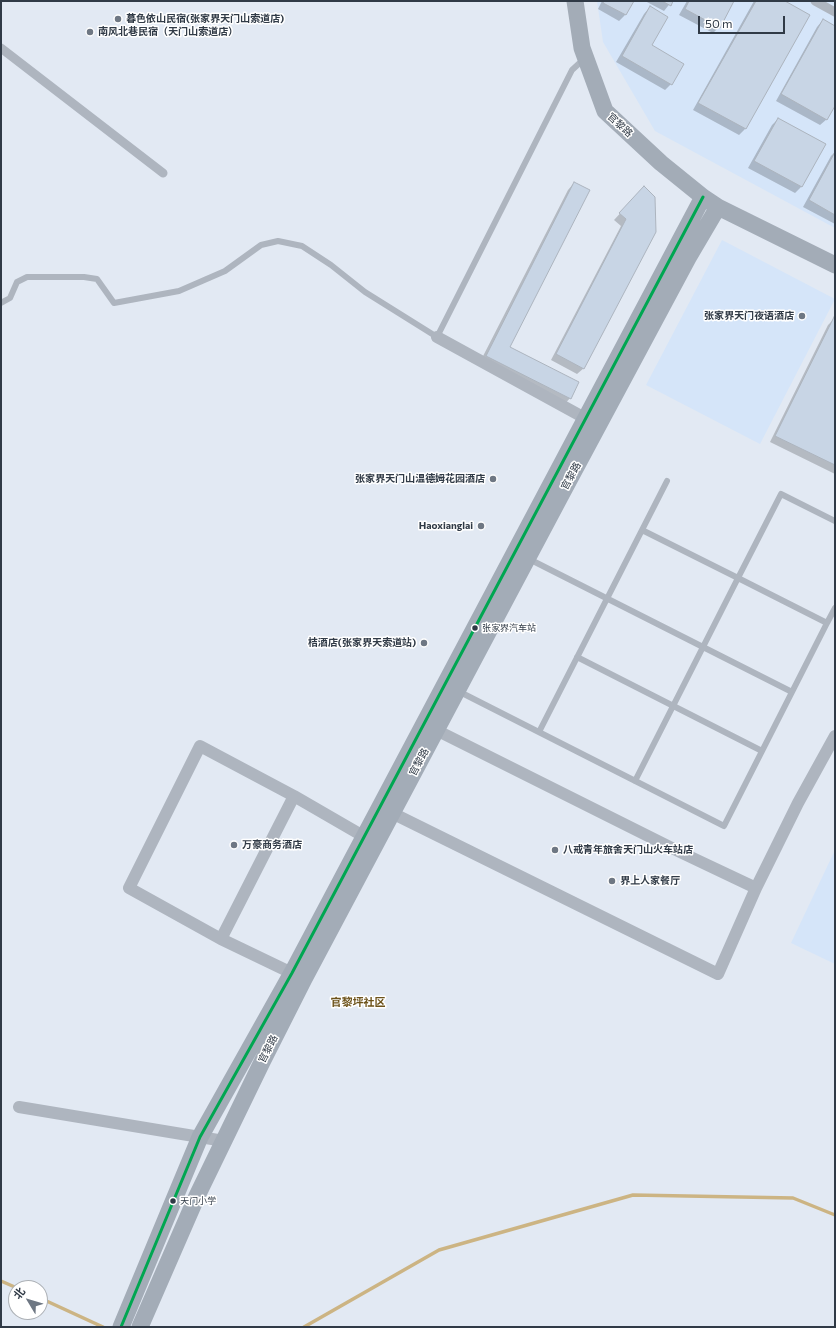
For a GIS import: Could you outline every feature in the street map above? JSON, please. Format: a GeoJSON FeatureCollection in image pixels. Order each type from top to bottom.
{"type":"FeatureCollection","features":[{"type":"Feature","properties":{"kind":"main road","name":"官黎路"},"geometry":{"type":"LineString","coordinates":[[575,1],[582,48],[605,111],[661,163],[703,197],[718,207],[835,264]]}},
{"type":"Feature","properties":{"kind":"main road","name":"官黎路"},"geometry":{"type":"LineString","coordinates":[[370,840],[392,813],[430,727],[458,691],[528,558],[592,422],[703,197]]}},
{"type":"Feature","properties":{"kind":"main road","name":"官黎路"},"geometry":{"type":"LineString","coordinates":[[121,1327],[200,1137],[298,976],[592,422],[718,207]]}},
{"type":"Feature","properties":{"kind":"main road","name":"官黎路"},"geometry":{"type":"LineString","coordinates":[[140,1327],[197,1196],[262,1062],[298,976]]}},
{"type":"Feature","properties":{"kind":"street"},"geometry":{"type":"LineString","coordinates":[[814,1],[835,12]]}},
{"type":"Feature","properties":{"kind":"street"},"geometry":{"type":"LineString","coordinates":[[1,48],[162,173]]}},
{"type":"Feature","properties":{"kind":"street"},"geometry":{"type":"LineString","coordinates":[[437,337],[592,422]]}},
{"type":"Feature","properties":{"kind":"street"},"geometry":{"type":"LineString","coordinates":[[430,727],[680,852],[756,888]]}},
{"type":"Feature","properties":{"kind":"street"},"geometry":{"type":"LineString","coordinates":[[392,813],[718,974],[756,888],[798,803],[835,736]]}},
{"type":"Feature","properties":{"kind":"street"},"geometry":{"type":"LineString","coordinates":[[298,976],[221,939],[129,888],[200,746],[294,796],[370,840]]}},
{"type":"Feature","properties":{"kind":"street"},"geometry":{"type":"LineString","coordinates":[[221,939],[294,796]]}},
{"type":"Feature","properties":{"kind":"street"},"geometry":{"type":"LineString","coordinates":[[19,1108],[224,1140]]}},
{"type":"Feature","properties":{"kind":"lane"},"geometry":{"type":"LineString","coordinates":[[1,303],[10,298],[17,282],[27,277],[84,277],[97,279],[114,303],[179,291],[225,271],[261,245],[278,241],[302,246],[331,265],[365,292],[437,337],[572,70],[585,58]]}},
{"type":"Feature","properties":{"kind":"lane"},"geometry":{"type":"LineString","coordinates":[[539,732],[667,481]]}},
{"type":"Feature","properties":{"kind":"lane"},"geometry":{"type":"LineString","coordinates":[[635,781],[781,494],[835,521]]}},
{"type":"Feature","properties":{"kind":"lane"},"geometry":{"type":"LineString","coordinates":[[642,530],[827,624]]}},
{"type":"Feature","properties":{"kind":"lane"},"geometry":{"type":"LineString","coordinates":[[528,558],[792,692]]}},
{"type":"Feature","properties":{"kind":"lane"},"geometry":{"type":"LineString","coordinates":[[458,691],[724,826],[835,608]]}},
{"type":"Feature","properties":{"kind":"lane"},"geometry":{"type":"LineString","coordinates":[[577,657],[762,751]]}},
{"type":"Feature","properties":{"kind":"shaded area"},"geometry":{"type":"Polygon","coordinates":[[[597,1],[835,1],[835,228],[655,131],[603,42],[597,1]]]}},
{"type":"Feature","properties":{"kind":"shaded area"},"geometry":{"type":"Polygon","coordinates":[[[722,240],[835,299],[760,444],[646,385],[722,240]]]}},
{"type":"Feature","properties":{"kind":"shaded area"},"geometry":{"type":"Polygon","coordinates":[[[835,850],[835,964],[791,943],[835,850]]]}},
{"type":"Feature","properties":{"kind":"building"},"geometry":{"type":"Polygon","coordinates":[[[604,1],[634,1],[626,15],[603,3],[604,1]]]}},
{"type":"Feature","properties":{"kind":"building"},"geometry":{"type":"Polygon","coordinates":[[[662,1],[673,1],[671,6],[662,1]]]}},
{"type":"Feature","properties":{"kind":"building"},"geometry":{"type":"Polygon","coordinates":[[[689,1],[734,1],[720,28],[685,9],[689,1]]]}},
{"type":"Feature","properties":{"kind":"building"},"geometry":{"type":"Polygon","coordinates":[[[756,1],[785,1],[810,15],[746,129],[698,103],[756,1]]]}},
{"type":"Feature","properties":{"kind":"building"},"geometry":{"type":"Polygon","coordinates":[[[650,6],[668,17],[652,45],[684,64],[672,85],[622,56],[650,6]]]}},
{"type":"Feature","properties":{"kind":"building"},"geometry":{"type":"Polygon","coordinates":[[[823,19],[835,26],[835,106],[827,120],[781,94],[823,19]]]}},
{"type":"Feature","properties":{"kind":"building"},"geometry":{"type":"Polygon","coordinates":[[[778,118],[826,144],[802,187],[754,161],[778,118]]]}},
{"type":"Feature","properties":{"kind":"building"},"geometry":{"type":"Polygon","coordinates":[[[835,152],[835,215],[809,200],[835,152]]]}},
{"type":"Feature","properties":{"kind":"building"},"geometry":{"type":"Polygon","coordinates":[[[574,182],[590,190],[510,347],[579,382],[571,399],[486,356],[574,182]]]}},
{"type":"Feature","properties":{"kind":"building"},"geometry":{"type":"Polygon","coordinates":[[[644,186],[655,197],[656,232],[584,369],[556,354],[626,219],[619,213],[644,186]]]}},
{"type":"Feature","properties":{"kind":"building"},"geometry":{"type":"Polygon","coordinates":[[[834,317],[835,318],[835,465],[775,436],[834,317]]]}},
{"type":"Feature","properties":{"kind":"waterway"},"geometry":{"type":"LineString","coordinates":[[304,1327],[439,1250],[633,1195],[793,1198],[835,1215]]}},
{"type":"Feature","properties":{"kind":"waterway"},"geometry":{"type":"LineString","coordinates":[[1,1281],[8,1284]]}},
{"type":"Feature","properties":{"kind":"waterway"},"geometry":{"type":"LineString","coordinates":[[48,1302],[103,1327]]}},
{"type":"Feature","properties":{"kind":"transit line"},"geometry":{"type":"LineString","coordinates":[[121,1327],[200,1137],[292,973],[703,197]]}},
{"type":"Feature","properties":{"kind":"place","name":"暮色依山民宿(张家界天门山索道店)"},"geometry":{"type":"Point","coordinates":[118,19]}},
{"type":"Feature","properties":{"kind":"place","name":"南风北巷民宿（天门山索道店）"},"geometry":{"type":"Point","coordinates":[90,32]}},
{"type":"Feature","properties":{"kind":"place","name":"张家界天门夜语酒店"},"geometry":{"type":"Point","coordinates":[802,316]}},
{"type":"Feature","properties":{"kind":"place","name":"张家界天门山温德姆花园酒店"},"geometry":{"type":"Point","coordinates":[493,479]}},
{"type":"Feature","properties":{"kind":"place","name":"Haoxianglai"},"geometry":{"type":"Point","coordinates":[481,526]}},
{"type":"Feature","properties":{"kind":"place","name":"张家界汽车站"},"geometry":{"type":"Point","coordinates":[475,628]}},
{"type":"Feature","properties":{"kind":"place","name":"桔酒店(张家界天索道站)"},"geometry":{"type":"Point","coordinates":[424,643]}},
{"type":"Feature","properties":{"kind":"place","name":"万豪商务酒店"},"geometry":{"type":"Point","coordinates":[234,845]}},
{"type":"Feature","properties":{"kind":"place","name":"八戒青年旅舍天门山火车站店"},"geometry":{"type":"Point","coordinates":[555,850]}},
{"type":"Feature","properties":{"kind":"place","name":"界上人家餐厅"},"geometry":{"type":"Point","coordinates":[612,881]}},
{"type":"Feature","properties":{"kind":"place","name":"天门小学"},"geometry":{"type":"Point","coordinates":[173,1201]}},
{"type":"Feature","properties":{"kind":"district","name":"官黎坪社区"},"geometry":{"type":"Point","coordinates":[358,1002]}}]}
